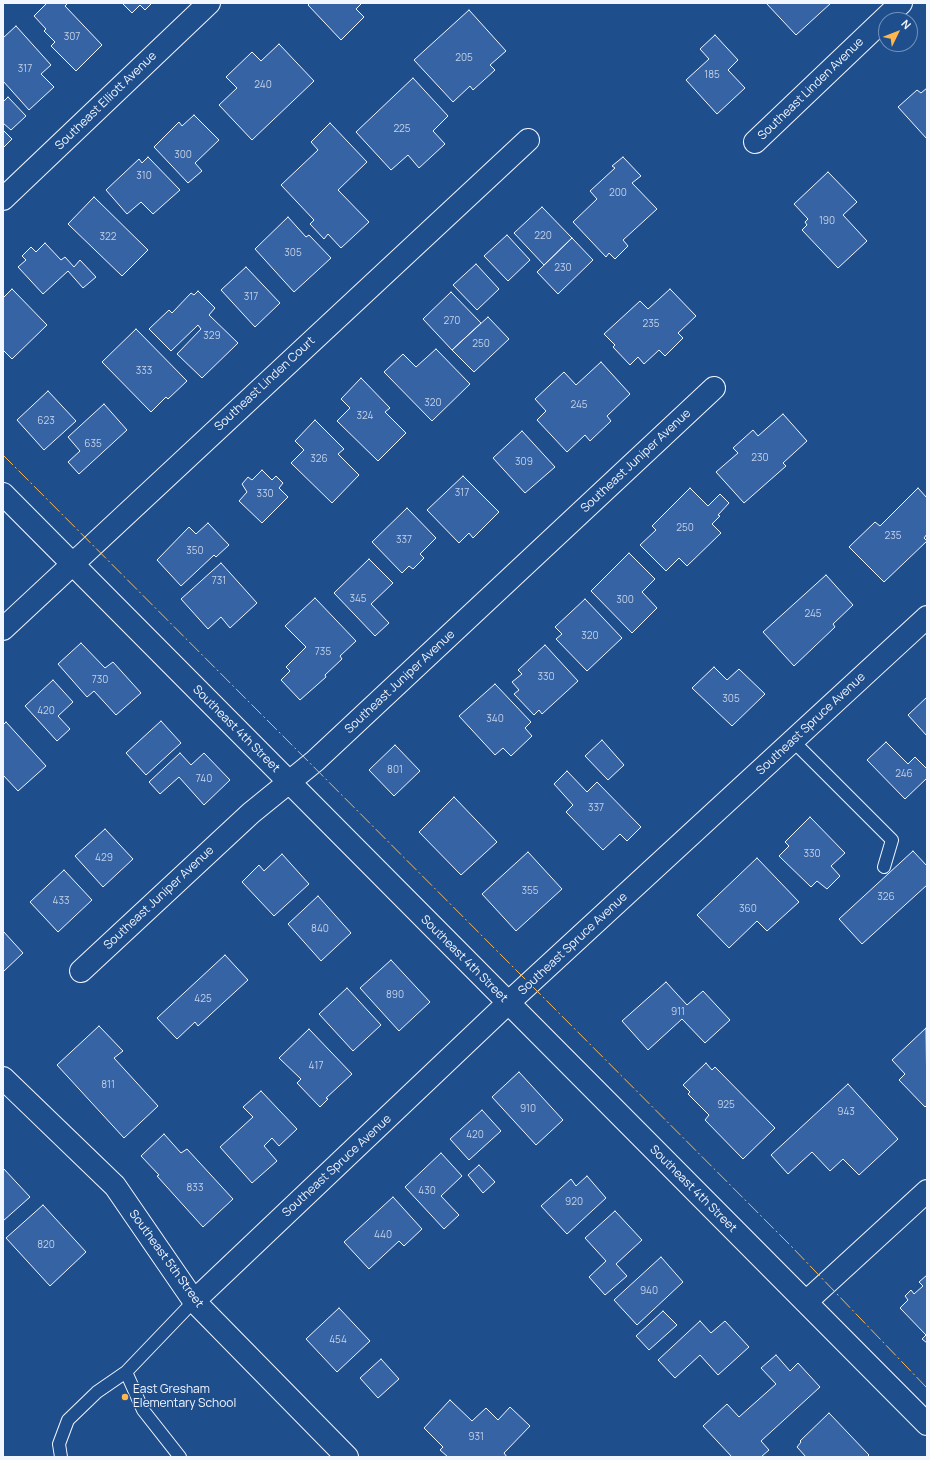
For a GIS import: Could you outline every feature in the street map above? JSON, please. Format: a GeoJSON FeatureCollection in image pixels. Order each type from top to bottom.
{"type":"FeatureCollection","features":[{"type":"Feature","properties":{"kind":"street","name":"Southeast Elliott Avenue"},"geometry":{"type":"LineString","coordinates":[[3,200],[209,3]]}},
{"type":"Feature","properties":{"kind":"street","name":"Southeast Linden Avenue"},"geometry":{"type":"LineString","coordinates":[[755,142],[901,3]]}},
{"type":"Feature","properties":{"kind":"street","name":"Southeast Linden Court"},"geometry":{"type":"LineString","coordinates":[[3,628],[528,140]]}},
{"type":"Feature","properties":{"kind":"street","name":"Southeast Juniper Avenue"},"geometry":{"type":"LineString","coordinates":[[81,971],[251,813],[315,761],[714,388]]}},
{"type":"Feature","properties":{"kind":"street","name":"Southeast 4th Street"},"geometry":{"type":"LineString","coordinates":[[3,494],[927,1424]]}},
{"type":"Feature","properties":{"kind":"street","name":"Southeast Spruce Avenue"},"geometry":{"type":"LineString","coordinates":[[194,1301],[508,1003],[923,620]]}},
{"type":"Feature","properties":{"kind":"street","name":"Southeast 5th Street"},"geometry":{"type":"LineString","coordinates":[[3,1078],[115,1186],[194,1301],[345,1456]]}},
{"type":"Feature","properties":{"kind":"street"},"geometry":{"type":"LineString","coordinates":[[806,1302],[927,1191]]}},
{"type":"Feature","properties":{"kind":"lane"},"geometry":{"type":"LineString","coordinates":[[793,741],[892,840],[884,867]]}},
{"type":"Feature","properties":{"kind":"lane"},"geometry":{"type":"LineString","coordinates":[[61,1457],[59,1444],[68,1420],[97,1392],[126,1372],[194,1301]]}},
{"type":"Feature","properties":{"kind":"lane"},"geometry":{"type":"LineString","coordinates":[[126,1372],[143,1410],[180,1457]]}},
{"type":"Feature","properties":{"kind":"building"},"geometry":{"type":"Polygon","coordinates":[[[47,3],[68,3],[65,6],[102,45],[76,71],[51,46],[55,42],[44,31],[46,29],[34,16],[47,3]]]}},
{"type":"Feature","properties":{"kind":"building"},"geometry":{"type":"Polygon","coordinates":[[[122,3],[152,3],[145,10],[140,5],[132,13],[122,3]]]}},
{"type":"Feature","properties":{"kind":"building"},"geometry":{"type":"Polygon","coordinates":[[[310,3],[362,3],[356,9],[364,17],[341,40],[308,5],[310,3]]]}},
{"type":"Feature","properties":{"kind":"building"},"geometry":{"type":"Polygon","coordinates":[[[766,3],[831,3],[796,35],[766,3]]]}},
{"type":"Feature","properties":{"kind":"building"},"geometry":{"type":"Polygon","coordinates":[[[469,10],[506,51],[490,65],[495,70],[473,90],[470,86],[453,102],[414,60],[469,10]]]}},
{"type":"Feature","properties":{"kind":"building"},"geometry":{"type":"Polygon","coordinates":[[[16,26],[51,65],[41,74],[54,87],[29,110],[3,81],[3,38],[16,26]]]}},
{"type":"Feature","properties":{"kind":"building"},"geometry":{"type":"Polygon","coordinates":[[[715,35],[738,60],[728,70],[745,88],[717,114],[686,80],[709,59],[700,49],[715,35]]]}},
{"type":"Feature","properties":{"kind":"building"},"geometry":{"type":"Polygon","coordinates":[[[279,44],[314,81],[252,140],[219,105],[237,88],[226,77],[252,52],[261,61],[279,44]]]}},
{"type":"Feature","properties":{"kind":"building"},"geometry":{"type":"Polygon","coordinates":[[[413,78],[448,116],[433,131],[445,144],[419,168],[408,155],[391,170],[356,132],[413,78]]]}},
{"type":"Feature","properties":{"kind":"building"},"geometry":{"type":"Polygon","coordinates":[[[927,88],[927,139],[898,107],[917,90],[921,93],[927,88]]]}},
{"type":"Feature","properties":{"kind":"building"},"geometry":{"type":"Polygon","coordinates":[[[8,97],[26,116],[11,130],[3,123],[3,102],[8,97]]]}},
{"type":"Feature","properties":{"kind":"building"},"geometry":{"type":"Polygon","coordinates":[[[194,115],[219,140],[195,163],[202,171],[188,183],[154,147],[179,122],[182,126],[194,115]]]}},
{"type":"Feature","properties":{"kind":"building"},"geometry":{"type":"Polygon","coordinates":[[[330,123],[367,162],[338,190],[369,222],[341,248],[328,234],[324,239],[310,224],[314,220],[281,185],[318,150],[311,142],[330,123]]]}},
{"type":"Feature","properties":{"kind":"building"},"geometry":{"type":"Polygon","coordinates":[[[3,130],[12,139],[3,148],[3,130]]]}},
{"type":"Feature","properties":{"kind":"building"},"geometry":{"type":"Polygon","coordinates":[[[148,157],[180,190],[153,214],[141,202],[127,214],[106,190],[139,159],[142,163],[148,157]]]}},
{"type":"Feature","properties":{"kind":"building"},"geometry":{"type":"Polygon","coordinates":[[[623,157],[641,176],[632,183],[657,209],[623,240],[628,246],[615,259],[609,253],[606,257],[573,222],[597,199],[590,191],[615,168],[612,166],[623,157]]]}},
{"type":"Feature","properties":{"kind":"building"},"geometry":{"type":"Polygon","coordinates":[[[828,172],[857,202],[843,215],[867,241],[838,268],[802,230],[807,225],[805,222],[808,219],[794,204],[828,172]]]}},
{"type":"Feature","properties":{"kind":"building"},"geometry":{"type":"Polygon","coordinates":[[[94,197],[148,250],[122,276],[68,224],[94,197]]]}},
{"type":"Feature","properties":{"kind":"building"},"geometry":{"type":"Polygon","coordinates":[[[542,207],[572,238],[544,265],[514,233],[542,207]]]}},
{"type":"Feature","properties":{"kind":"building"},"geometry":{"type":"Polygon","coordinates":[[[288,217],[306,237],[309,235],[331,258],[294,292],[255,249],[288,217]]]}},
{"type":"Feature","properties":{"kind":"building"},"geometry":{"type":"Polygon","coordinates":[[[507,235],[530,260],[508,281],[484,256],[507,235]]]}},
{"type":"Feature","properties":{"kind":"building"},"geometry":{"type":"Polygon","coordinates":[[[572,238],[593,260],[558,294],[537,272],[572,238]]]}},
{"type":"Feature","properties":{"kind":"building"},"geometry":{"type":"Polygon","coordinates":[[[45,243],[61,260],[65,257],[74,267],[80,260],[96,277],[83,288],[68,271],[43,294],[18,267],[26,260],[22,256],[31,247],[36,252],[45,243]]]}},
{"type":"Feature","properties":{"kind":"building"},"geometry":{"type":"Polygon","coordinates":[[[476,264],[499,289],[477,310],[453,285],[476,264]]]}},
{"type":"Feature","properties":{"kind":"building"},"geometry":{"type":"Polygon","coordinates":[[[246,267],[280,303],[255,327],[221,290],[246,267]]]}},
{"type":"Feature","properties":{"kind":"building"},"geometry":{"type":"Polygon","coordinates":[[[12,289],[47,325],[12,359],[3,350],[3,298],[12,289]]]}},
{"type":"Feature","properties":{"kind":"building"},"geometry":{"type":"Polygon","coordinates":[[[670,289],[696,316],[678,333],[683,338],[665,356],[659,350],[644,364],[638,357],[630,365],[613,347],[615,345],[604,334],[640,301],[648,309],[670,289]]]}},
{"type":"Feature","properties":{"kind":"building"},"geometry":{"type":"Polygon","coordinates":[[[198,291],[215,308],[209,315],[238,343],[202,378],[177,354],[201,329],[198,325],[171,351],[149,329],[169,310],[172,313],[191,293],[194,295],[198,291]]]}},
{"type":"Feature","properties":{"kind":"building"},"geometry":{"type":"Polygon","coordinates":[[[451,292],[481,323],[452,350],[423,319],[451,292]]]}},
{"type":"Feature","properties":{"kind":"building"},"geometry":{"type":"Polygon","coordinates":[[[488,317],[509,339],[474,372],[452,350],[488,317]]]}},
{"type":"Feature","properties":{"kind":"building"},"geometry":{"type":"Polygon","coordinates":[[[136,329],[187,381],[168,399],[166,397],[151,412],[102,362],[136,329]]]}},
{"type":"Feature","properties":{"kind":"building"},"geometry":{"type":"Polygon","coordinates":[[[436,349],[470,384],[432,421],[384,372],[403,354],[416,367],[436,349]]]}},
{"type":"Feature","properties":{"kind":"building"},"geometry":{"type":"Polygon","coordinates":[[[601,362],[630,394],[607,416],[611,421],[590,441],[585,435],[567,452],[537,420],[546,411],[535,399],[564,372],[576,385],[601,362]]]}},
{"type":"Feature","properties":{"kind":"building"},"geometry":{"type":"Polygon","coordinates":[[[361,378],[390,408],[385,412],[406,433],[378,461],[337,421],[350,408],[341,399],[361,378]]]}},
{"type":"Feature","properties":{"kind":"building"},"geometry":{"type":"Polygon","coordinates":[[[48,391],[76,421],[44,450],[17,420],[48,391]]]}},
{"type":"Feature","properties":{"kind":"building"},"geometry":{"type":"Polygon","coordinates":[[[104,404],[127,430],[79,474],[68,462],[80,451],[68,437],[104,404]]]}},
{"type":"Feature","properties":{"kind":"building"},"geometry":{"type":"Polygon","coordinates":[[[783,414],[807,441],[783,463],[786,466],[744,503],[716,472],[738,453],[733,448],[753,430],[758,436],[783,414]]]}},
{"type":"Feature","properties":{"kind":"building"},"geometry":{"type":"Polygon","coordinates":[[[315,420],[344,449],[338,454],[359,475],[332,503],[291,463],[304,450],[295,441],[315,420]]]}},
{"type":"Feature","properties":{"kind":"building"},"geometry":{"type":"Polygon","coordinates":[[[522,431],[555,467],[525,493],[493,458],[522,431]]]}},
{"type":"Feature","properties":{"kind":"building"},"geometry":{"type":"Polygon","coordinates":[[[262,470],[272,480],[276,476],[283,483],[279,488],[288,497],[262,523],[239,501],[247,492],[242,484],[248,477],[252,480],[262,470]]]}},
{"type":"Feature","properties":{"kind":"building"},"geometry":{"type":"Polygon","coordinates":[[[463,476],[499,512],[473,538],[469,533],[459,543],[427,510],[463,476]]]}},
{"type":"Feature","properties":{"kind":"building"},"geometry":{"type":"Polygon","coordinates":[[[690,488],[708,506],[720,494],[729,503],[712,524],[721,533],[687,566],[679,558],[666,571],[640,545],[656,530],[652,526],[690,488]]]}},
{"type":"Feature","properties":{"kind":"building"},"geometry":{"type":"Polygon","coordinates":[[[918,488],[927,498],[927,534],[924,538],[927,541],[884,582],[849,547],[875,522],[880,526],[918,488]]]}},
{"type":"Feature","properties":{"kind":"building"},"geometry":{"type":"Polygon","coordinates":[[[407,508],[436,538],[420,554],[424,558],[413,569],[409,566],[402,573],[372,542],[407,508]]]}},
{"type":"Feature","properties":{"kind":"building"},"geometry":{"type":"Polygon","coordinates":[[[208,523],[229,545],[216,557],[214,555],[181,586],[157,560],[189,527],[196,534],[208,523]]]}},
{"type":"Feature","properties":{"kind":"building"},"geometry":{"type":"Polygon","coordinates":[[[629,553],[655,579],[642,592],[657,608],[632,633],[591,591],[629,553]]]}},
{"type":"Feature","properties":{"kind":"building"},"geometry":{"type":"Polygon","coordinates":[[[369,559],[393,583],[371,604],[389,623],[375,636],[334,593],[369,559]]]}},
{"type":"Feature","properties":{"kind":"building"},"geometry":{"type":"Polygon","coordinates":[[[221,563],[257,603],[230,628],[221,617],[208,629],[181,599],[221,563]]]}},
{"type":"Feature","properties":{"kind":"building"},"geometry":{"type":"Polygon","coordinates":[[[826,575],[853,605],[833,624],[835,627],[794,666],[763,632],[826,575]]]}},
{"type":"Feature","properties":{"kind":"building"},"geometry":{"type":"Polygon","coordinates":[[[315,598],[356,641],[340,656],[342,659],[325,675],[326,677],[300,700],[281,680],[290,671],[286,667],[306,647],[285,626],[315,598]]]}},
{"type":"Feature","properties":{"kind":"building"},"geometry":{"type":"Polygon","coordinates":[[[585,599],[622,638],[587,671],[556,639],[562,634],[555,627],[585,599]]]}},
{"type":"Feature","properties":{"kind":"building"},"geometry":{"type":"Polygon","coordinates":[[[81,643],[105,668],[113,662],[141,693],[116,715],[94,691],[87,697],[58,664],[81,643]]]}},
{"type":"Feature","properties":{"kind":"building"},"geometry":{"type":"Polygon","coordinates":[[[545,645],[578,681],[542,714],[539,710],[534,715],[514,694],[519,690],[512,682],[522,674],[518,670],[545,645]]]}},
{"type":"Feature","properties":{"kind":"building"},"geometry":{"type":"Polygon","coordinates":[[[714,667],[727,680],[739,669],[765,694],[732,726],[692,688],[714,667]]]}},
{"type":"Feature","properties":{"kind":"building"},"geometry":{"type":"Polygon","coordinates":[[[53,680],[73,702],[58,716],[70,729],[57,741],[25,706],[53,680]]]}},
{"type":"Feature","properties":{"kind":"building"},"geometry":{"type":"Polygon","coordinates":[[[495,684],[531,722],[525,728],[532,736],[511,756],[503,748],[495,755],[459,716],[495,684]]]}},
{"type":"Feature","properties":{"kind":"building"},"geometry":{"type":"Polygon","coordinates":[[[927,697],[927,736],[908,715],[927,697]]]}},
{"type":"Feature","properties":{"kind":"building"},"geometry":{"type":"Polygon","coordinates":[[[161,721],[181,743],[146,775],[126,753],[161,721]]]}},
{"type":"Feature","properties":{"kind":"building"},"geometry":{"type":"Polygon","coordinates":[[[6,722],[46,766],[18,791],[3,775],[3,725],[6,722]]]}},
{"type":"Feature","properties":{"kind":"building"},"geometry":{"type":"Polygon","coordinates":[[[602,740],[624,765],[608,780],[585,756],[602,740]]]}},
{"type":"Feature","properties":{"kind":"building"},"geometry":{"type":"Polygon","coordinates":[[[886,742],[908,764],[915,757],[927,769],[927,778],[905,799],[867,760],[886,742]]]}},
{"type":"Feature","properties":{"kind":"building"},"geometry":{"type":"Polygon","coordinates":[[[395,745],[420,771],[394,796],[369,770],[395,745]]]}},
{"type":"Feature","properties":{"kind":"building"},"geometry":{"type":"Polygon","coordinates":[[[180,753],[191,765],[204,753],[230,780],[204,805],[179,777],[160,794],[149,782],[180,753]]]}},
{"type":"Feature","properties":{"kind":"building"},"geometry":{"type":"Polygon","coordinates":[[[567,771],[587,792],[597,782],[641,827],[627,841],[620,834],[603,850],[566,812],[573,805],[554,784],[567,771]]]}},
{"type":"Feature","properties":{"kind":"building"},"geometry":{"type":"Polygon","coordinates":[[[454,797],[497,842],[461,875],[419,832],[454,797]]]}},
{"type":"Feature","properties":{"kind":"building"},"geometry":{"type":"Polygon","coordinates":[[[810,817],[845,853],[831,866],[840,876],[827,889],[817,881],[811,887],[779,856],[789,846],[785,842],[810,817]]]}},
{"type":"Feature","properties":{"kind":"building"},"geometry":{"type":"Polygon","coordinates":[[[105,829],[133,859],[103,887],[75,856],[105,829]]]}},
{"type":"Feature","properties":{"kind":"building"},"geometry":{"type":"Polygon","coordinates":[[[913,851],[927,866],[927,885],[862,944],[839,919],[913,851]]]}},
{"type":"Feature","properties":{"kind":"building"},"geometry":{"type":"Polygon","coordinates":[[[528,852],[562,889],[516,931],[482,894],[528,852]]]}},
{"type":"Feature","properties":{"kind":"building"},"geometry":{"type":"Polygon","coordinates":[[[282,854],[309,884],[274,916],[242,882],[259,865],[264,871],[282,854]]]}},
{"type":"Feature","properties":{"kind":"building"},"geometry":{"type":"Polygon","coordinates":[[[757,858],[799,902],[767,931],[757,921],[729,948],[697,915],[757,858]]]}},
{"type":"Feature","properties":{"kind":"building"},"geometry":{"type":"Polygon","coordinates":[[[64,870],[92,900],[58,932],[30,902],[64,870]]]}},
{"type":"Feature","properties":{"kind":"building"},"geometry":{"type":"Polygon","coordinates":[[[318,896],[351,933],[321,961],[288,924],[318,896]]]}},
{"type":"Feature","properties":{"kind":"building"},"geometry":{"type":"Polygon","coordinates":[[[3,931],[23,953],[4,971],[3,971],[3,931]]]}},
{"type":"Feature","properties":{"kind":"building"},"geometry":{"type":"Polygon","coordinates":[[[225,955],[248,980],[198,1026],[195,1022],[177,1039],[157,1018],[225,955]]]}},
{"type":"Feature","properties":{"kind":"building"},"geometry":{"type":"Polygon","coordinates":[[[391,960],[430,1002],[399,1031],[360,988],[391,960]]]}},
{"type":"Feature","properties":{"kind":"building"},"geometry":{"type":"Polygon","coordinates":[[[666,982],[687,1005],[703,991],[730,1020],[705,1043],[682,1019],[648,1050],[622,1021],[666,982]]]}},
{"type":"Feature","properties":{"kind":"building"},"geometry":{"type":"Polygon","coordinates":[[[347,988],[381,1025],[353,1051],[319,1014],[347,988]]]}},
{"type":"Feature","properties":{"kind":"building"},"geometry":{"type":"Polygon","coordinates":[[[99,1026],[123,1051],[114,1058],[158,1106],[124,1138],[57,1065],[99,1026]]]}},
{"type":"Feature","properties":{"kind":"building"},"geometry":{"type":"Polygon","coordinates":[[[926,1028],[927,1105],[925,1107],[899,1080],[905,1074],[892,1060],[926,1028]]]}},
{"type":"Feature","properties":{"kind":"building"},"geometry":{"type":"Polygon","coordinates":[[[309,1029],[352,1074],[326,1098],[328,1099],[320,1107],[297,1083],[301,1079],[279,1058],[309,1029]]]}},
{"type":"Feature","properties":{"kind":"building"},"geometry":{"type":"Polygon","coordinates":[[[706,1063],[712,1070],[715,1067],[775,1128],[743,1159],[705,1120],[709,1115],[688,1094],[690,1092],[683,1085],[706,1063]]]}},
{"type":"Feature","properties":{"kind":"building"},"geometry":{"type":"Polygon","coordinates":[[[519,1072],[563,1120],[536,1145],[492,1097],[519,1072]]]}},
{"type":"Feature","properties":{"kind":"building"},"geometry":{"type":"Polygon","coordinates":[[[848,1084],[898,1139],[859,1175],[843,1159],[830,1171],[812,1152],[788,1174],[771,1155],[848,1084]]]}},
{"type":"Feature","properties":{"kind":"building"},"geometry":{"type":"Polygon","coordinates":[[[261,1091],[297,1129],[279,1146],[272,1138],[264,1146],[277,1161],[252,1183],[220,1147],[253,1117],[243,1107],[261,1091]]]}},
{"type":"Feature","properties":{"kind":"building"},"geometry":{"type":"Polygon","coordinates":[[[482,1110],[501,1131],[469,1160],[450,1139],[482,1110]]]}},
{"type":"Feature","properties":{"kind":"building"},"geometry":{"type":"Polygon","coordinates":[[[164,1134],[181,1153],[187,1149],[233,1199],[203,1227],[141,1156],[164,1134]]]}},
{"type":"Feature","properties":{"kind":"building"},"geometry":{"type":"Polygon","coordinates":[[[441,1153],[462,1176],[441,1196],[459,1215],[444,1229],[405,1187],[441,1153]]]}},
{"type":"Feature","properties":{"kind":"building"},"geometry":{"type":"Polygon","coordinates":[[[479,1165],[495,1182],[483,1193],[468,1175],[479,1165]]]}},
{"type":"Feature","properties":{"kind":"building"},"geometry":{"type":"Polygon","coordinates":[[[3,1168],[30,1197],[3,1221],[3,1168]]]}},
{"type":"Feature","properties":{"kind":"building"},"geometry":{"type":"Polygon","coordinates":[[[587,1176],[606,1198],[567,1234],[541,1206],[571,1179],[576,1186],[587,1176]]]}},
{"type":"Feature","properties":{"kind":"building"},"geometry":{"type":"Polygon","coordinates":[[[393,1197],[422,1229],[404,1246],[399,1241],[369,1269],[344,1242],[393,1197]]]}},
{"type":"Feature","properties":{"kind":"building"},"geometry":{"type":"Polygon","coordinates":[[[43,1205],[86,1252],[50,1286],[6,1238],[43,1205]]]}},
{"type":"Feature","properties":{"kind":"building"},"geometry":{"type":"Polygon","coordinates":[[[615,1211],[642,1240],[616,1264],[627,1276],[605,1295],[589,1277],[606,1261],[585,1238],[615,1211]]]}},
{"type":"Feature","properties":{"kind":"building"},"geometry":{"type":"Polygon","coordinates":[[[661,1257],[683,1282],[637,1325],[614,1300],[661,1257]]]}},
{"type":"Feature","properties":{"kind":"building"},"geometry":{"type":"Polygon","coordinates":[[[927,1275],[927,1343],[922,1339],[926,1335],[900,1308],[908,1300],[905,1296],[911,1290],[914,1294],[923,1286],[919,1282],[927,1275]]]}},
{"type":"Feature","properties":{"kind":"building"},"geometry":{"type":"Polygon","coordinates":[[[339,1308],[370,1341],[337,1372],[306,1339],[339,1308]]]}},
{"type":"Feature","properties":{"kind":"building"},"geometry":{"type":"Polygon","coordinates":[[[663,1311],[677,1325],[649,1350],[636,1336],[663,1311]]]}},
{"type":"Feature","properties":{"kind":"building"},"geometry":{"type":"Polygon","coordinates":[[[700,1321],[711,1333],[725,1321],[749,1347],[718,1375],[700,1355],[675,1378],[658,1360],[700,1321]]]}},
{"type":"Feature","properties":{"kind":"building"},"geometry":{"type":"Polygon","coordinates":[[[776,1355],[790,1371],[798,1363],[820,1387],[761,1441],[769,1450],[761,1457],[732,1457],[703,1426],[727,1404],[739,1417],[776,1384],[761,1368],[776,1355]]]}},
{"type":"Feature","properties":{"kind":"building"},"geometry":{"type":"Polygon","coordinates":[[[381,1359],[399,1379],[378,1398],[360,1378],[381,1359]]]}},
{"type":"Feature","properties":{"kind":"building"},"geometry":{"type":"Polygon","coordinates":[[[450,1400],[472,1421],[486,1408],[498,1420],[510,1407],[530,1426],[504,1453],[507,1457],[448,1457],[440,1450],[443,1447],[424,1428],[450,1400]]]}},
{"type":"Feature","properties":{"kind":"building"},"geometry":{"type":"Polygon","coordinates":[[[829,1413],[869,1455],[867,1457],[806,1457],[797,1447],[801,1442],[800,1441],[829,1413]]]}},
{"type":"Feature","properties":{"kind":"power"},"geometry":{"type":"LineString","coordinates":[[3,455],[791,1246],[927,1388]]}},
{"type":"Feature","properties":{"kind":"place","name":"East Gresham Elementary School"},"geometry":{"type":"Point","coordinates":[125,1397]}}]}
